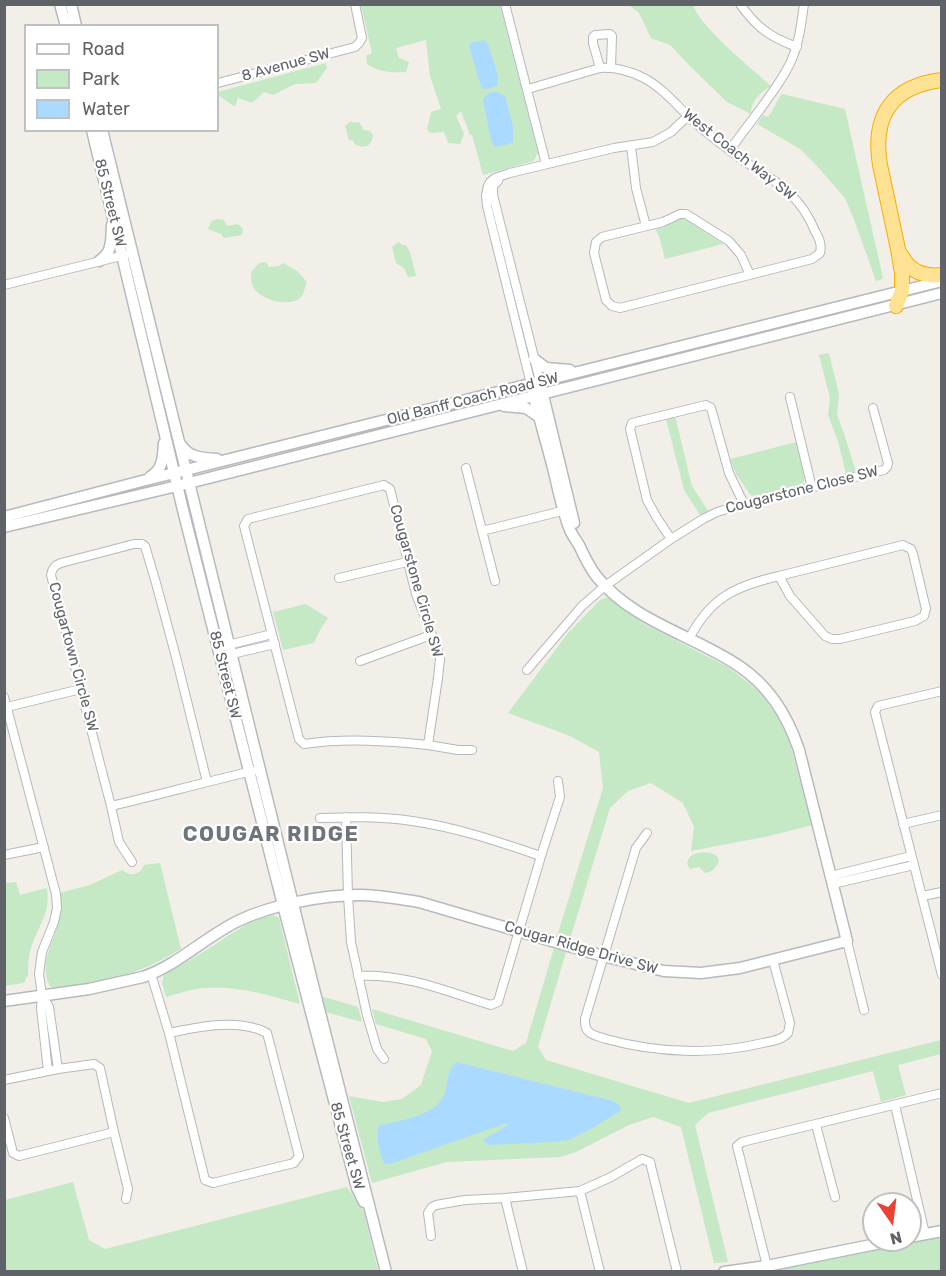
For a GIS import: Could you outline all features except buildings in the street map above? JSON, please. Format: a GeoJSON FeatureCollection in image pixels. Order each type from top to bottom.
{"type":"FeatureCollection","features":[{"type":"Feature","properties":{"kind":"highway"},"geometry":{"type":"LineString","coordinates":[[896,306],[902,291],[902,273],[880,165],[878,132],[888,107],[898,96],[927,81],[942,80]]}},
{"type":"Feature","properties":{"kind":"highway"},"geometry":{"type":"LineString","coordinates":[[898,249],[906,264],[914,270],[929,276],[942,275]]}},
{"type":"Feature","properties":{"kind":"main road"},"geometry":{"type":"LineString","coordinates":[[60,4],[65,24]]}},
{"type":"Feature","properties":{"kind":"main road"},"geometry":{"type":"LineString","coordinates":[[71,4],[76,24]]}},
{"type":"Feature","properties":{"kind":"main road","name":"85 Street SW"},"geometry":{"type":"LineString","coordinates":[[92,132],[113,215],[127,254],[178,439],[180,472]]}},
{"type":"Feature","properties":{"kind":"main road","name":"85 Street SW"},"geometry":{"type":"LineString","coordinates":[[102,132],[164,428],[180,472],[357,1188],[371,1216],[386,1272]]}},
{"type":"Feature","properties":{"kind":"main road"},"geometry":{"type":"LineString","coordinates":[[99,261],[105,257],[111,247],[113,215]]}},
{"type":"Feature","properties":{"kind":"main road","name":"Old Banff Coach Road SW"},"geometry":{"type":"LineString","coordinates":[[4,528],[492,405],[592,369],[942,281]]}},
{"type":"Feature","properties":{"kind":"main road","name":"Old Banff Coach Road SW"},"geometry":{"type":"LineString","coordinates":[[4,517],[240,457],[896,306],[942,293]]}},
{"type":"Feature","properties":{"kind":"main road"},"geometry":{"type":"LineString","coordinates":[[534,359],[549,369],[592,369]]}},
{"type":"Feature","properties":{"kind":"main road"},"geometry":{"type":"LineString","coordinates":[[537,388],[539,418],[557,467]]}},
{"type":"Feature","properties":{"kind":"main road"},"geometry":{"type":"LineString","coordinates":[[537,388],[572,534],[590,568],[605,586],[630,608],[740,667],[756,679],[782,710],[799,750],[847,941]]}},
{"type":"Feature","properties":{"kind":"main road"},"geometry":{"type":"LineString","coordinates":[[492,405],[526,408],[539,418]]}},
{"type":"Feature","properties":{"kind":"main road"},"geometry":{"type":"LineString","coordinates":[[142,481],[156,473],[161,466],[164,428]]}},
{"type":"Feature","properties":{"kind":"main road"},"geometry":{"type":"LineString","coordinates":[[178,439],[185,451],[197,457],[216,459],[240,457]]}},
{"type":"Feature","properties":{"kind":"main road","name":"85 Street SW"},"geometry":{"type":"LineString","coordinates":[[183,484],[183,510],[225,651]]}},
{"type":"Feature","properties":{"kind":"main road"},"geometry":{"type":"LineString","coordinates":[[123,498],[168,496],[178,502],[183,510]]}},
{"type":"Feature","properties":{"kind":"main road","name":"Cougar Ridge Drive SW"},"geometry":{"type":"LineString","coordinates":[[4,1001],[104,987],[151,974],[188,954],[238,921],[288,904],[361,895],[418,902],[603,957],[664,971],[719,972],[847,941]]}},
{"type":"Feature","properties":{"kind":"main road"},"geometry":{"type":"LineString","coordinates":[[922,1235],[942,1231]]}},
{"type":"Feature","properties":{"kind":"main road"},"geometry":{"type":"LineString","coordinates":[[724,1272],[767,1266],[862,1247]]}},
{"type":"Feature","properties":{"kind":"street","name":"8 Avenue SW"},"geometry":{"type":"LineString","coordinates":[[219,83],[355,47],[362,38],[355,4]]}},
{"type":"Feature","properties":{"kind":"street"},"geometry":{"type":"LineString","coordinates":[[506,4],[546,164]]}},
{"type":"Feature","properties":{"kind":"street"},"geometry":{"type":"LineString","coordinates":[[740,4],[761,29],[797,47]]}},
{"type":"Feature","properties":{"kind":"street"},"geometry":{"type":"LineString","coordinates":[[730,150],[787,70],[797,47],[804,4]]}},
{"type":"Feature","properties":{"kind":"street"},"geometry":{"type":"LineString","coordinates":[[600,68],[593,43],[595,35],[610,34],[612,36],[611,67]]}},
{"type":"Feature","properties":{"kind":"street","name":"West Coach Way SW"},"geometry":{"type":"LineString","coordinates":[[528,89],[600,68],[611,67],[633,73],[660,89],[688,116],[730,150],[774,179],[793,196],[813,225],[821,247],[820,253],[812,260],[750,275]]}},
{"type":"Feature","properties":{"kind":"street"},"geometry":{"type":"LineString","coordinates":[[537,388],[506,264],[492,183],[510,173],[614,148],[653,142],[679,126],[688,116]]}},
{"type":"Feature","properties":{"kind":"street"},"geometry":{"type":"LineString","coordinates":[[631,146],[636,188],[646,226]]}},
{"type":"Feature","properties":{"kind":"street"},"geometry":{"type":"LineString","coordinates":[[680,214],[690,215],[729,241],[744,260],[750,275],[620,308],[612,306],[606,300],[594,253],[596,242],[602,237],[663,222],[680,214]]}},
{"type":"Feature","properties":{"kind":"street"},"geometry":{"type":"LineString","coordinates":[[4,285],[127,254]]}},
{"type":"Feature","properties":{"kind":"street"},"geometry":{"type":"LineString","coordinates":[[520,321],[534,359],[537,388]]}},
{"type":"Feature","properties":{"kind":"street"},"geometry":{"type":"LineString","coordinates":[[790,397],[812,488]]}},
{"type":"Feature","properties":{"kind":"street"},"geometry":{"type":"LineString","coordinates":[[670,539],[647,500],[630,429],[632,423],[706,405],[711,408],[726,466],[744,504]]}},
{"type":"Feature","properties":{"kind":"street","name":"Cougarstone Close SW"},"geometry":{"type":"LineString","coordinates":[[527,670],[582,606],[605,586],[670,539],[703,519],[744,504],[886,469],[888,463],[873,408]]}},
{"type":"Feature","properties":{"kind":"street"},"geometry":{"type":"LineString","coordinates":[[466,468],[495,581]]}},
{"type":"Feature","properties":{"kind":"street","name":"Cougarstone Circle SW"},"geometry":{"type":"LineString","coordinates":[[384,485],[390,489],[407,562],[418,603],[440,659],[428,745],[357,741],[304,744],[299,740],[244,526],[248,519],[384,485]]}},
{"type":"Feature","properties":{"kind":"street"},"geometry":{"type":"LineString","coordinates":[[482,531],[567,510]]}},
{"type":"Feature","properties":{"kind":"street","name":"Cougartown Circle SW"},"geometry":{"type":"LineString","coordinates":[[132,862],[119,842],[51,575],[56,565],[134,544],[145,546],[207,782]]}},
{"type":"Feature","properties":{"kind":"street"},"geometry":{"type":"LineString","coordinates":[[689,639],[703,615],[723,598],[744,586],[779,576],[903,545],[913,554],[926,609],[924,616],[915,621],[832,639],[825,636],[798,606],[784,588],[779,576]]}},
{"type":"Feature","properties":{"kind":"street"},"geometry":{"type":"LineString","coordinates":[[339,578],[407,562]]}},
{"type":"Feature","properties":{"kind":"street"},"geometry":{"type":"LineString","coordinates":[[225,651],[272,634]]}},
{"type":"Feature","properties":{"kind":"street"},"geometry":{"type":"LineString","coordinates":[[360,661],[431,634]]}},
{"type":"Feature","properties":{"kind":"street"},"geometry":{"type":"LineString","coordinates":[[225,651],[275,644]]}},
{"type":"Feature","properties":{"kind":"street"},"geometry":{"type":"LineString","coordinates":[[7,707],[81,689]]}},
{"type":"Feature","properties":{"kind":"street"},"geometry":{"type":"LineString","coordinates":[[942,691],[878,706],[875,712],[942,975]]}},
{"type":"Feature","properties":{"kind":"street"},"geometry":{"type":"LineString","coordinates":[[4,697],[56,894],[57,908],[54,922],[39,962],[48,1071]]}},
{"type":"Feature","properties":{"kind":"street"},"geometry":{"type":"LineString","coordinates":[[428,745],[472,750]]}},
{"type":"Feature","properties":{"kind":"street"},"geometry":{"type":"LineString","coordinates":[[111,807],[254,770]]}},
{"type":"Feature","properties":{"kind":"street"},"geometry":{"type":"LineString","coordinates":[[358,976],[392,977],[491,1005],[498,1002],[560,797],[558,780]]}},
{"type":"Feature","properties":{"kind":"street"},"geometry":{"type":"LineString","coordinates":[[903,824],[942,814]]}},
{"type":"Feature","properties":{"kind":"street"},"geometry":{"type":"LineString","coordinates":[[346,817],[350,932],[358,976],[377,1049],[384,1059]]}},
{"type":"Feature","properties":{"kind":"street"},"geometry":{"type":"LineString","coordinates":[[320,818],[386,818],[432,824],[541,856]]}},
{"type":"Feature","properties":{"kind":"street"},"geometry":{"type":"LineString","coordinates":[[646,833],[636,848],[603,957],[585,1019],[588,1032],[592,1035],[644,1047],[699,1052],[725,1050],[781,1038],[788,1033],[790,1023],[773,960]]}},
{"type":"Feature","properties":{"kind":"street"},"geometry":{"type":"LineString","coordinates":[[4,855],[44,847]]}},
{"type":"Feature","properties":{"kind":"street"},"geometry":{"type":"LineString","coordinates":[[832,880],[911,856]]}},
{"type":"Feature","properties":{"kind":"street"},"geometry":{"type":"LineString","coordinates":[[832,880],[914,865]]}},
{"type":"Feature","properties":{"kind":"street"},"geometry":{"type":"LineString","coordinates":[[922,896],[942,892]]}},
{"type":"Feature","properties":{"kind":"street"},"geometry":{"type":"LineString","coordinates":[[847,941],[864,1010]]}},
{"type":"Feature","properties":{"kind":"street"},"geometry":{"type":"LineString","coordinates":[[151,974],[170,1033],[206,1180],[213,1183],[294,1163],[299,1156],[267,1034],[260,1029],[222,1025],[170,1033]]}},
{"type":"Feature","properties":{"kind":"street"},"geometry":{"type":"LineString","coordinates":[[42,995],[49,1007],[58,1069]]}},
{"type":"Feature","properties":{"kind":"street"},"geometry":{"type":"LineString","coordinates":[[4,1080],[94,1064],[100,1068],[128,1189],[126,1199]]}},
{"type":"Feature","properties":{"kind":"street"},"geometry":{"type":"LineString","coordinates":[[767,1266],[737,1146],[742,1142],[942,1093]]}},
{"type":"Feature","properties":{"kind":"street"},"geometry":{"type":"LineString","coordinates":[[895,1105],[926,1234]]}},
{"type":"Feature","properties":{"kind":"street"},"geometry":{"type":"LineString","coordinates":[[4,1118],[13,1153],[19,1156],[114,1132]]}},
{"type":"Feature","properties":{"kind":"street"},"geometry":{"type":"LineString","coordinates":[[816,1125],[835,1197]]}},
{"type":"Feature","properties":{"kind":"street"},"geometry":{"type":"LineString","coordinates":[[431,1236],[428,1213],[434,1206],[465,1200],[580,1191],[642,1159],[650,1162],[677,1272]]}},
{"type":"Feature","properties":{"kind":"street"},"geometry":{"type":"LineString","coordinates":[[580,1191],[600,1272]]}},
{"type":"Feature","properties":{"kind":"street"},"geometry":{"type":"LineString","coordinates":[[505,1198],[523,1272]]}},
{"type":"Feature","properties":{"kind":"green space"},"geometry":{"type":"Polygon","coordinates":[[[361,5],[500,5],[538,152],[534,161],[483,175],[472,135],[470,135],[461,111],[456,116],[464,134],[460,144],[448,143],[444,132],[430,133],[427,129],[431,112],[441,109],[430,76],[426,40],[396,48],[399,58],[409,62],[406,72],[385,71],[371,67],[367,64],[366,56],[372,53],[361,5]]]}},
{"type":"Feature","properties":{"kind":"green space"},"geometry":{"type":"Polygon","coordinates":[[[629,5],[693,5],[705,25],[771,86],[757,97],[751,114],[727,102],[670,45],[651,38],[639,13],[629,5]]]}},
{"type":"Feature","properties":{"kind":"green space"},"geometry":{"type":"Polygon","coordinates":[[[326,63],[327,68],[316,83],[295,84],[273,95],[264,92],[252,103],[238,98],[235,107],[219,96],[219,92],[326,63]]]}},
{"type":"Feature","properties":{"kind":"green space"},"geometry":{"type":"Polygon","coordinates":[[[782,94],[845,109],[883,278],[880,280],[876,281],[845,198],[800,149],[757,124],[763,115],[768,117],[782,94]]]}},
{"type":"Feature","properties":{"kind":"green space"},"geometry":{"type":"Polygon","coordinates":[[[351,121],[359,122],[363,130],[370,131],[373,135],[367,146],[354,144],[354,141],[349,140],[345,126],[351,121]]]}},
{"type":"Feature","properties":{"kind":"green space"},"geometry":{"type":"Polygon","coordinates":[[[217,219],[224,220],[227,226],[238,224],[243,229],[242,235],[224,238],[221,234],[208,229],[211,222],[217,219]]]}},
{"type":"Feature","properties":{"kind":"green space"},"geometry":{"type":"Polygon","coordinates":[[[685,219],[723,244],[665,259],[655,229],[685,219]]]}},
{"type":"Feature","properties":{"kind":"green space"},"geometry":{"type":"Polygon","coordinates":[[[399,242],[406,245],[410,252],[416,276],[408,277],[404,268],[396,263],[392,247],[399,242]]]}},
{"type":"Feature","properties":{"kind":"green space"},"geometry":{"type":"Polygon","coordinates":[[[266,262],[269,267],[283,263],[297,271],[307,282],[302,296],[291,302],[283,302],[268,299],[256,291],[252,283],[251,272],[259,263],[266,262]]]}},
{"type":"Feature","properties":{"kind":"green space"},"geometry":{"type":"Polygon","coordinates":[[[829,353],[839,394],[837,415],[856,472],[846,474],[838,441],[828,415],[830,398],[819,355],[829,353]]]}},
{"type":"Feature","properties":{"kind":"green space"},"geometry":{"type":"Polygon","coordinates":[[[675,416],[692,486],[708,511],[700,515],[684,490],[666,419],[675,416]]]}},
{"type":"Feature","properties":{"kind":"green space"},"geometry":{"type":"Polygon","coordinates":[[[797,442],[805,477],[803,483],[758,497],[757,495],[752,496],[736,474],[730,459],[797,442]]]}},
{"type":"Feature","properties":{"kind":"green space"},"geometry":{"type":"Polygon","coordinates":[[[608,597],[644,624],[728,667],[761,694],[777,716],[789,740],[812,825],[691,851],[694,827],[683,803],[651,783],[628,791],[610,808],[570,940],[557,936],[603,788],[599,752],[570,736],[508,713],[568,633],[600,600],[608,597]]]}},
{"type":"Feature","properties":{"kind":"green space"},"geometry":{"type":"Polygon","coordinates":[[[306,604],[328,618],[314,643],[283,650],[273,612],[306,604]]]}},
{"type":"Feature","properties":{"kind":"green space"},"geometry":{"type":"Polygon","coordinates":[[[698,853],[714,854],[719,862],[714,869],[705,873],[699,867],[690,869],[687,864],[688,859],[698,853]]]}},
{"type":"Feature","properties":{"kind":"green space"},"geometry":{"type":"Polygon","coordinates":[[[160,863],[181,949],[124,975],[54,988],[50,986],[46,963],[58,923],[59,893],[90,885],[122,870],[135,874],[144,865],[160,863]]]}},
{"type":"Feature","properties":{"kind":"green space"},"geometry":{"type":"Polygon","coordinates":[[[16,882],[20,895],[47,888],[48,897],[43,919],[30,951],[28,976],[23,983],[5,986],[5,883],[16,882]]]}},
{"type":"Feature","properties":{"kind":"green space"},"geometry":{"type":"Polygon","coordinates":[[[274,915],[279,918],[300,1004],[252,992],[216,987],[189,990],[166,997],[162,983],[164,975],[254,921],[274,915]]]}},
{"type":"Feature","properties":{"kind":"green space"},"geometry":{"type":"Polygon","coordinates":[[[554,948],[566,952],[538,1047],[546,1060],[689,1103],[941,1040],[941,1054],[898,1065],[906,1095],[881,1102],[873,1071],[708,1113],[695,1125],[728,1262],[714,1263],[681,1127],[653,1117],[629,1125],[576,1152],[560,1157],[447,1162],[372,1183],[349,1096],[383,1102],[402,1099],[421,1085],[432,1051],[426,1039],[376,1024],[372,1009],[513,1051],[526,1043],[554,948]]]}},
{"type":"Feature","properties":{"kind":"green space"},"geometry":{"type":"Polygon","coordinates":[[[321,996],[358,1007],[362,1022],[325,1012],[321,996]]]}},
{"type":"Feature","properties":{"kind":"green space"},"geometry":{"type":"Polygon","coordinates":[[[73,1182],[89,1240],[105,1249],[347,1187],[364,1212],[378,1271],[5,1271],[5,1200],[73,1182]]]}},
{"type":"Feature","properties":{"kind":"green space"},"geometry":{"type":"Polygon","coordinates":[[[941,1231],[941,1271],[724,1272],[862,1246],[862,1252],[922,1252],[922,1237],[941,1231]]]}},
{"type":"Feature","properties":{"kind":"water"},"geometry":{"type":"Polygon","coordinates":[[[484,40],[488,44],[498,76],[498,85],[488,89],[483,89],[480,83],[469,46],[471,43],[484,40]]]}},
{"type":"Feature","properties":{"kind":"water"},"geometry":{"type":"Polygon","coordinates":[[[492,92],[505,96],[513,127],[513,142],[495,147],[491,140],[483,100],[492,92]]]}},
{"type":"Feature","properties":{"kind":"water"},"geometry":{"type":"Polygon","coordinates":[[[456,1062],[613,1101],[621,1109],[587,1131],[568,1140],[488,1145],[483,1140],[506,1126],[507,1123],[390,1164],[384,1163],[378,1145],[378,1126],[416,1116],[434,1107],[445,1093],[449,1073],[456,1062]]]}},
{"type":"Feature","properties":{"kind":"district","name":"COUGAR RIDGE"},"geometry":{"type":"Point","coordinates":[271,835]}}]}
